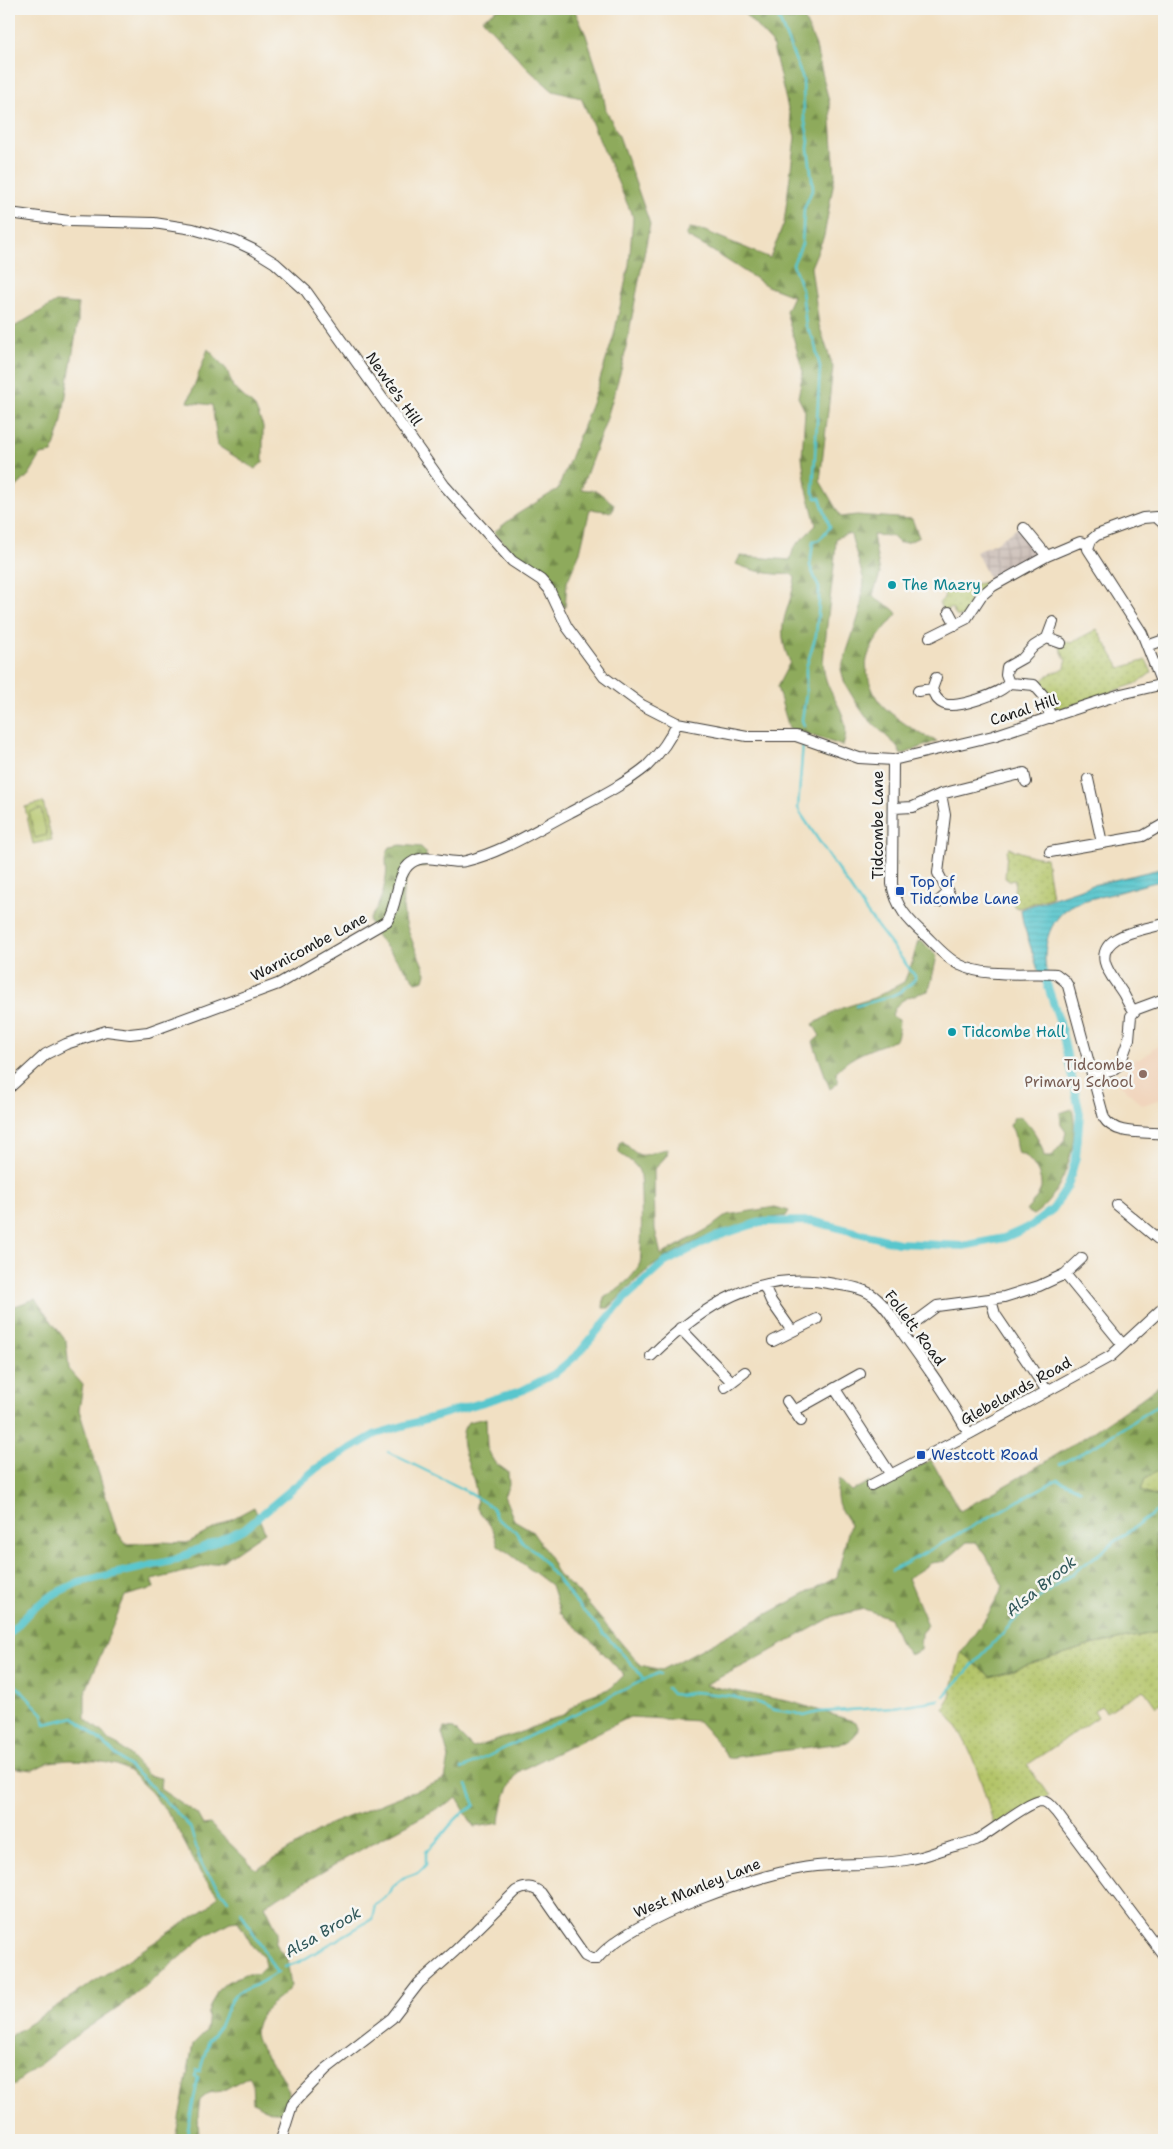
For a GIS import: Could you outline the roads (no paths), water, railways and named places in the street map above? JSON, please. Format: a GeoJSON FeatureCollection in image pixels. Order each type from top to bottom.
{"type":"FeatureCollection","features":[{"type":"Feature","properties":{"kind":"street","name":"Newte's Hill"},"geometry":{"type":"LineString","coordinates":[[9,213],[69,221],[154,223],[193,229],[235,241],[276,263],[306,291],[444,485],[512,562],[541,580],[549,589],[567,627],[604,677],[642,705],[677,723],[746,736],[796,736],[859,758],[893,760]]}},
{"type":"Feature","properties":{"kind":"street"},"geometry":{"type":"LineString","coordinates":[[1088,544],[1097,535],[1143,518],[1156,517],[1164,524]]}},
{"type":"Feature","properties":{"kind":"street"},"geometry":{"type":"LineString","coordinates":[[1024,528],[1047,556]]}},
{"type":"Feature","properties":{"kind":"street"},"geometry":{"type":"LineString","coordinates":[[930,637],[966,619],[986,590],[1005,578],[1047,556],[1080,542],[1088,544]]}},
{"type":"Feature","properties":{"kind":"street"},"geometry":{"type":"LineString","coordinates":[[1088,544],[1091,554],[1142,634],[1163,684]]}},
{"type":"Feature","properties":{"kind":"street"},"geometry":{"type":"LineString","coordinates":[[949,612],[956,625]]}},
{"type":"Feature","properties":{"kind":"street"},"geometry":{"type":"LineString","coordinates":[[1009,683],[1006,675],[1007,667],[1022,658],[1034,646],[1047,638],[1053,622]]}},
{"type":"Feature","properties":{"kind":"street"},"geometry":{"type":"LineString","coordinates":[[1047,638],[1061,643]]}},
{"type":"Feature","properties":{"kind":"street"},"geometry":{"type":"LineString","coordinates":[[1147,646],[1164,640]]}},
{"type":"Feature","properties":{"kind":"street"},"geometry":{"type":"LineString","coordinates":[[936,678],[932,689],[935,697],[942,703],[956,705],[999,691],[1009,683],[1029,683],[1038,687],[1043,695],[1051,718]]}},
{"type":"Feature","properties":{"kind":"street","name":"Canal Hill"},"geometry":{"type":"LineString","coordinates":[[893,760],[912,758],[993,736],[1122,694],[1163,684]]}},
{"type":"Feature","properties":{"kind":"street"},"geometry":{"type":"LineString","coordinates":[[918,691],[932,689]]}},
{"type":"Feature","properties":{"kind":"street","name":"Warnicombe Lane"},"geometry":{"type":"LineString","coordinates":[[9,1088],[46,1054],[80,1038],[106,1031],[129,1034],[148,1032],[278,984],[326,958],[388,921],[395,905],[402,876],[406,867],[411,862],[426,858],[463,862],[482,857],[529,834],[632,777],[657,756],[668,743],[677,723]]}},
{"type":"Feature","properties":{"kind":"street","name":"Tidcombe Lane"},"geometry":{"type":"LineString","coordinates":[[893,760],[892,884],[897,903],[910,921],[960,965],[985,971],[1050,973],[1061,976],[1068,986],[1104,1118],[1110,1126],[1117,1129],[1164,1134]]}},
{"type":"Feature","properties":{"kind":"street"},"geometry":{"type":"LineString","coordinates":[[894,808],[913,807],[942,794],[1024,773],[1026,782]]}},
{"type":"Feature","properties":{"kind":"street"},"geometry":{"type":"LineString","coordinates":[[1088,779],[1086,797],[1102,843]]}},
{"type":"Feature","properties":{"kind":"street"},"geometry":{"type":"LineString","coordinates":[[938,902],[949,895],[938,873],[946,814],[942,794]]}},
{"type":"Feature","properties":{"kind":"street"},"geometry":{"type":"LineString","coordinates":[[1050,852],[1060,845],[1102,843],[1142,836],[1164,824]]}},
{"type":"Feature","properties":{"kind":"street"},"geometry":{"type":"LineString","coordinates":[[1134,1012],[1108,972],[1104,960],[1106,953],[1109,946],[1119,938],[1164,924]]}},
{"type":"Feature","properties":{"kind":"street"},"geometry":{"type":"LineString","coordinates":[[1093,1076],[1111,1071],[1120,1064],[1129,1039],[1131,1016],[1134,1012],[1137,1009],[1164,999]]}},
{"type":"Feature","properties":{"kind":"street"},"geometry":{"type":"LineString","coordinates":[[1117,1204],[1164,1244]]}},
{"type":"Feature","properties":{"kind":"street"},"geometry":{"type":"LineString","coordinates":[[902,1332],[937,1306],[991,1300],[1018,1293],[1060,1276],[1082,1258]]}},
{"type":"Feature","properties":{"kind":"street"},"geometry":{"type":"LineString","coordinates":[[1060,1276],[1123,1346]]}},
{"type":"Feature","properties":{"kind":"street","name":"Follett Road"},"geometry":{"type":"LineString","coordinates":[[651,1356],[680,1328],[719,1302],[741,1292],[797,1280],[861,1290],[877,1298],[970,1434]]}},
{"type":"Feature","properties":{"kind":"street"},"geometry":{"type":"LineString","coordinates":[[764,1286],[770,1301],[792,1332]]}},
{"type":"Feature","properties":{"kind":"street"},"geometry":{"type":"LineString","coordinates":[[991,1300],[995,1314],[1046,1391]]}},
{"type":"Feature","properties":{"kind":"street","name":"Glebelands Road"},"geometry":{"type":"LineString","coordinates":[[871,1485],[970,1434],[1111,1356],[1164,1306]]}},
{"type":"Feature","properties":{"kind":"street"},"geometry":{"type":"LineString","coordinates":[[773,1341],[817,1319]]}},
{"type":"Feature","properties":{"kind":"street"},"geometry":{"type":"LineString","coordinates":[[680,1328],[728,1385],[745,1372]]}},
{"type":"Feature","properties":{"kind":"street"},"geometry":{"type":"LineString","coordinates":[[794,1411],[860,1374]]}},
{"type":"Feature","properties":{"kind":"street"},"geometry":{"type":"LineString","coordinates":[[835,1388],[891,1475]]}},
{"type":"Feature","properties":{"kind":"street"},"geometry":{"type":"LineString","coordinates":[[787,1401],[801,1421]]}},
{"type":"Feature","properties":{"kind":"street","name":"West Manley Lane"},"geometry":{"type":"LineString","coordinates":[[281,2140],[292,2105],[298,2098],[338,2059],[392,2018],[419,1983],[455,1951],[516,1890],[522,1888],[534,1888],[541,1893],[585,1956],[591,1960],[596,1959],[608,1946],[621,1937],[653,1919],[739,1885],[794,1870],[817,1866],[891,1862],[922,1857],[975,1840],[1000,1826],[1031,1804],[1043,1801],[1056,1812],[1164,1956]]}},
{"type":"Feature","properties":{"kind":"water"},"geometry":{"type":"Polygon","coordinates":[[[1164,868],[1164,880],[1084,901],[1066,909],[1054,924],[1047,941],[1045,951],[1046,970],[1038,970],[1023,923],[1021,909],[1093,885],[1164,868]]]}},
{"type":"Feature","properties":{"kind":"waterway"},"geometry":{"type":"LineString","coordinates":[[775,9],[803,79],[804,117],[809,141],[808,148],[813,188],[804,209],[802,244],[793,264],[802,290],[806,326],[814,341],[820,367],[813,492],[816,498],[820,498],[830,527],[819,540],[813,541],[810,566],[819,588],[819,602],[816,635],[806,668],[806,694],[802,720],[804,726]]}},
{"type":"Feature","properties":{"kind":"waterway"},"geometry":{"type":"LineString","coordinates":[[803,743],[798,808],[867,913],[915,976],[915,979],[909,985],[896,994],[856,1006]]}},
{"type":"Feature","properties":{"kind":"waterway"},"geometry":{"type":"LineString","coordinates":[[9,1634],[31,1610],[56,1593],[79,1582],[175,1560],[244,1529],[317,1468],[376,1434],[521,1391],[554,1374],[579,1353],[625,1298],[664,1263],[712,1238],[760,1222],[812,1221],[898,1243],[963,1246],[1004,1238],[1031,1226],[1053,1209],[1068,1186],[1076,1157],[1080,1114],[1060,1023],[1042,969]]}},
{"type":"Feature","properties":{"kind":"waterway"},"geometry":{"type":"LineString","coordinates":[[1060,1464],[1095,1446],[1164,1401]]}},
{"type":"Feature","properties":{"kind":"waterway"},"geometry":{"type":"LineString","coordinates":[[388,1452],[461,1488],[492,1507],[496,1518],[515,1531],[525,1545],[535,1551],[578,1605],[644,1680]]}},
{"type":"Feature","properties":{"kind":"waterway"},"geometry":{"type":"LineString","coordinates":[[892,1571],[1058,1479],[1081,1490]]}},
{"type":"Feature","properties":{"kind":"waterway","name":"Alsa Brook"},"geometry":{"type":"LineString","coordinates":[[944,1696],[1027,1607],[1154,1513],[1160,1510],[1164,1513]]}},
{"type":"Feature","properties":{"kind":"waterway","name":"Alsa Brook"},"geometry":{"type":"LineString","coordinates":[[462,1769],[658,1673],[660,1674]]}},
{"type":"Feature","properties":{"kind":"waterway"},"geometry":{"type":"LineString","coordinates":[[12,1681],[43,1714],[45,1724],[74,1717],[152,1787],[190,1827],[202,1866],[228,1900]]}},
{"type":"Feature","properties":{"kind":"waterway","name":"Alsa Brook"},"geometry":{"type":"LineString","coordinates":[[667,1688],[672,1694],[679,1695],[695,1692],[733,1696],[744,1701],[756,1702],[775,1710],[804,1716],[819,1712],[894,1707],[939,1700]]}},
{"type":"Feature","properties":{"kind":"waterway","name":"Alsa Brook"},"geometry":{"type":"LineString","coordinates":[[285,1967],[301,1961],[372,1919],[375,1905],[390,1893],[393,1886],[403,1878],[417,1873],[426,1865],[426,1852],[459,1816],[475,1805],[467,1785]]}},
{"type":"Feature","properties":{"kind":"waterway"},"geometry":{"type":"LineString","coordinates":[[241,1912],[277,1973]]}},
{"type":"Feature","properties":{"kind":"waterway","name":"Alsa Brook"},"geometry":{"type":"LineString","coordinates":[[186,2140],[198,2078],[195,2077],[197,2070],[200,2071],[209,2040],[220,2026],[231,2000],[238,1992],[256,1985],[278,1972]]}},
{"type":"Feature","properties":{"kind":"place","name":"The Mazry"},"geometry":{"type":"Point","coordinates":[892,585]}},
{"type":"Feature","properties":{"kind":"place","name":"Top of Tidcombe Lane"},"geometry":{"type":"Point","coordinates":[900,891]}},
{"type":"Feature","properties":{"kind":"place","name":"Tidcombe Hall"},"geometry":{"type":"Point","coordinates":[952,1032]}},
{"type":"Feature","properties":{"kind":"place","name":"Tidcombe Primary School"},"geometry":{"type":"Point","coordinates":[1143,1074]}},
{"type":"Feature","properties":{"kind":"place","name":"Westcott Road"},"geometry":{"type":"Point","coordinates":[921,1455]}}]}
